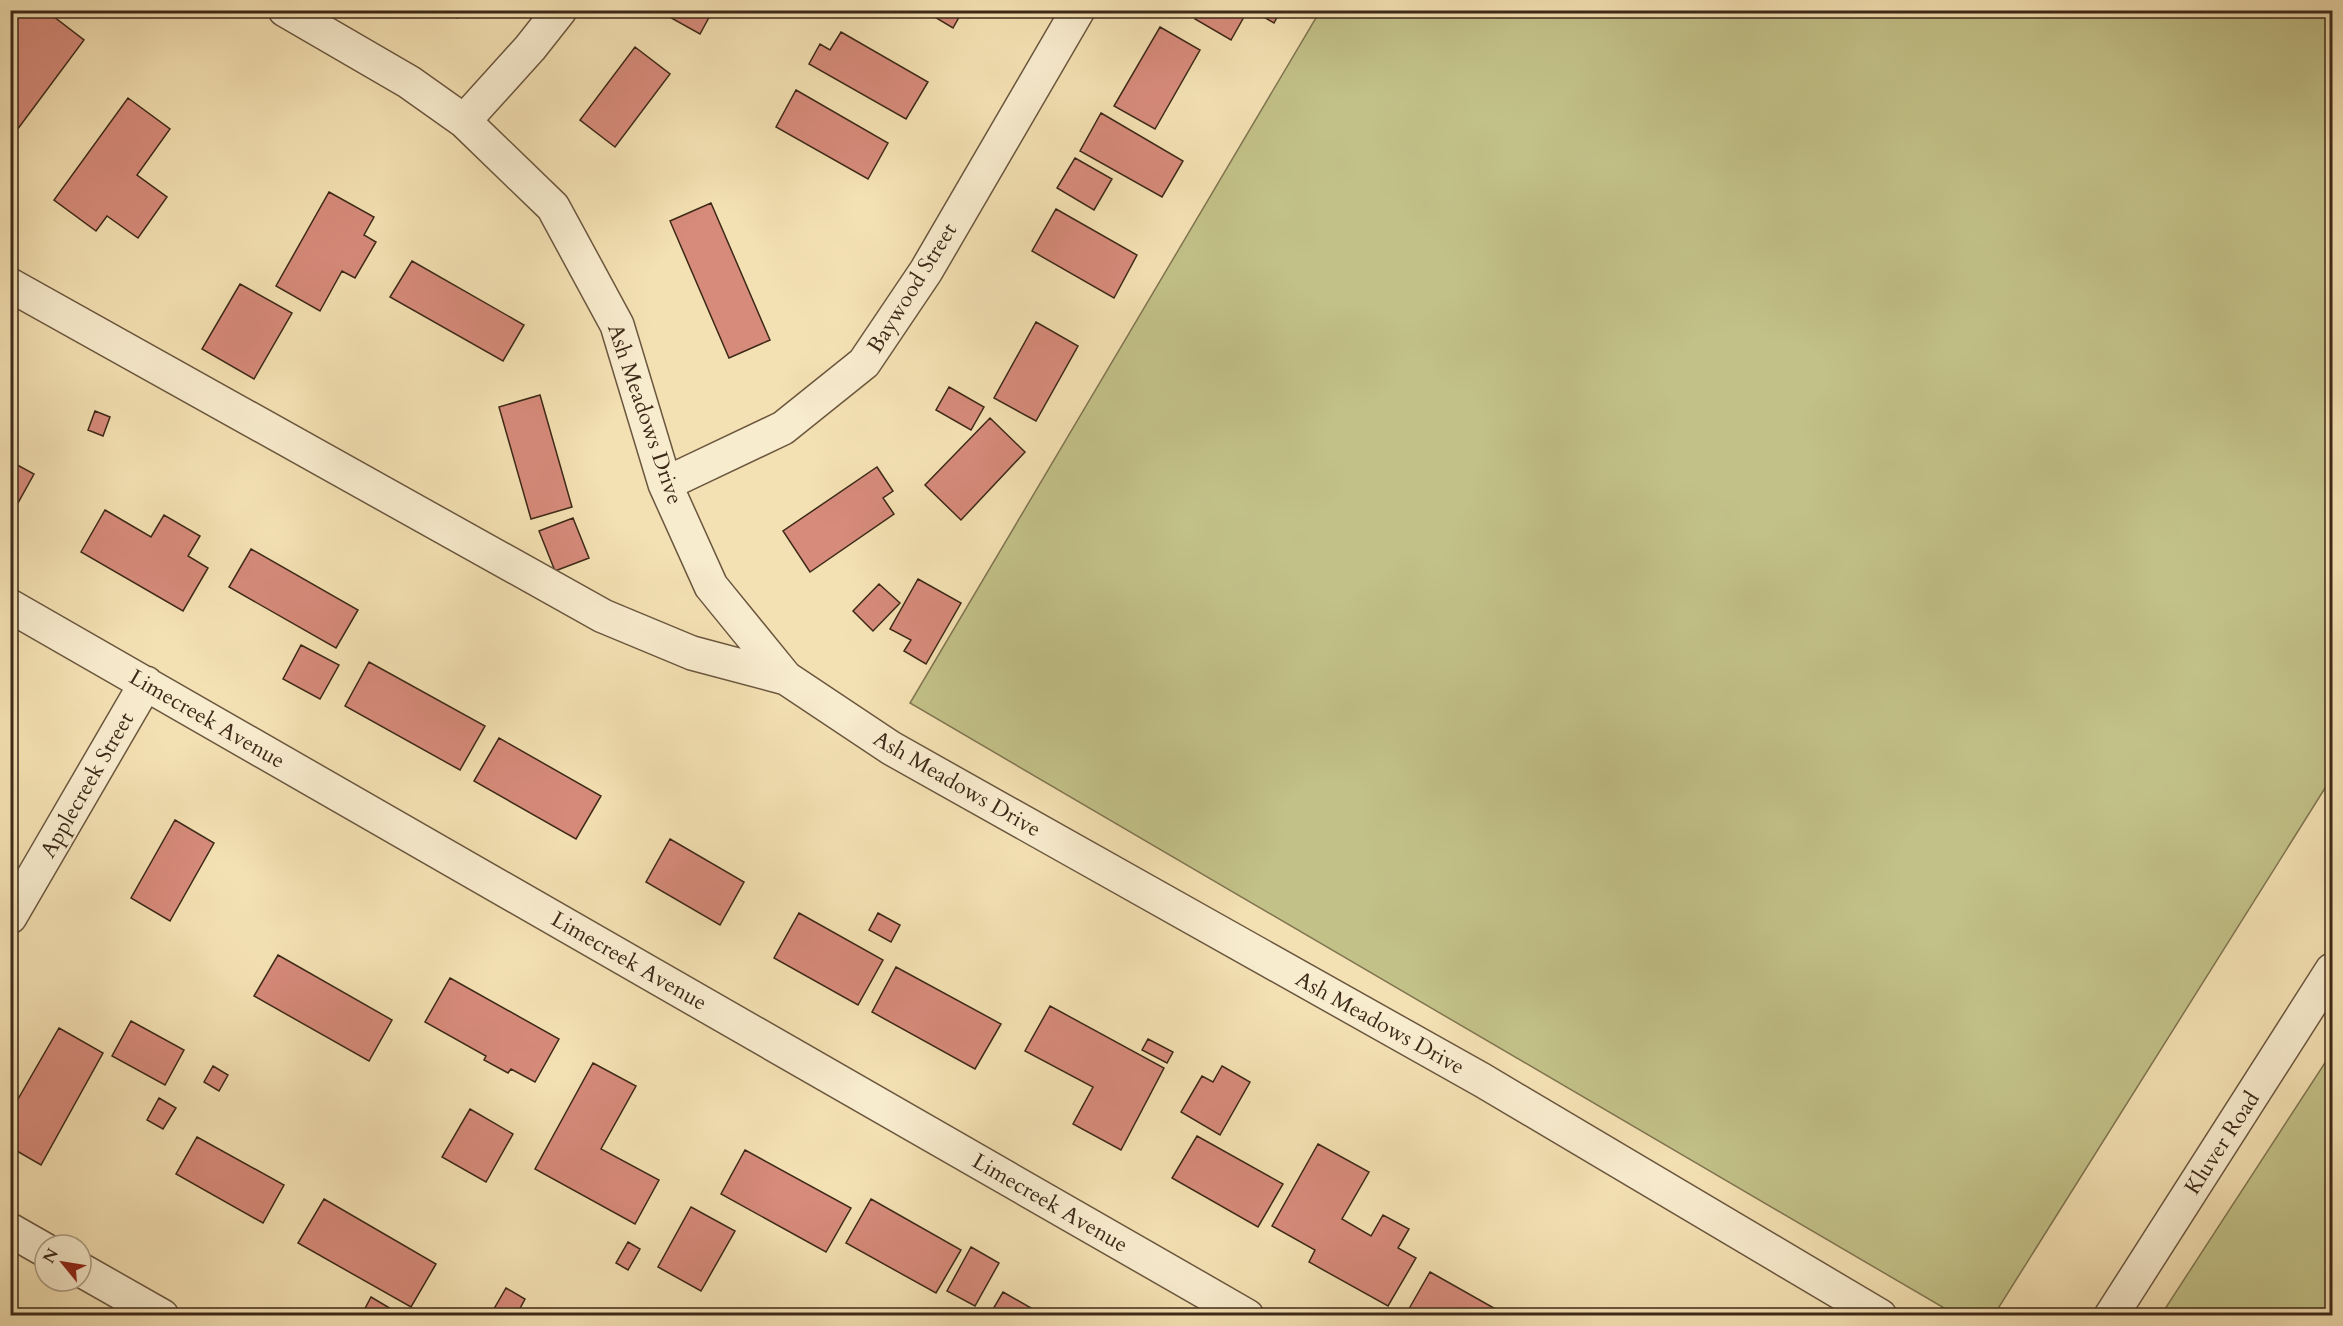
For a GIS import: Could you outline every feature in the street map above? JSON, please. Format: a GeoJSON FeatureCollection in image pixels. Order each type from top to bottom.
{"type":"FeatureCollection","features":[{"type":"Feature","properties":{"kind":"street","name":"Ash Meadows Drive"},"geometry":{"type":"LineString","coordinates":[[285,10],[409,82],[464,121],[553,207],[617,325],[665,484],[711,585],[786,678],[891,748],[1482,1080],[1880,1316]]}},
{"type":"Feature","properties":{"kind":"street"},"geometry":{"type":"LineString","coordinates":[[464,121],[530,48],[560,10]]}},
{"type":"Feature","properties":{"kind":"street","name":"Baywood Street"},"geometry":{"type":"LineString","coordinates":[[665,484],[783,428],[864,363],[926,271],[1078,10]]}},
{"type":"Feature","properties":{"kind":"street"},"geometry":{"type":"LineString","coordinates":[[10,285],[603,616],[693,653],[786,678]]}},
{"type":"Feature","properties":{"kind":"street","name":"Limecreek Avenue"},"geometry":{"type":"LineString","coordinates":[[10,606],[1247,1316]]}},
{"type":"Feature","properties":{"kind":"street","name":"Applecreek Street"},"geometry":{"type":"LineString","coordinates":[[10,917],[146,683]]}},
{"type":"Feature","properties":{"kind":"street","name":"Kluver Road"},"geometry":{"type":"LineString","coordinates":[[2111,1316],[2332,970]]}},
{"type":"Feature","properties":{"kind":"street"},"geometry":{"type":"LineString","coordinates":[[10,1230],[33,1243]]}},
{"type":"Feature","properties":{"kind":"street"},"geometry":{"type":"LineString","coordinates":[[93,1277],[162,1316]]}},
{"type":"Feature","properties":{"kind":"shaded area"},"geometry":{"type":"Polygon","coordinates":[[[1320,11],[2332,11],[2332,777],[1994,1315],[1956,1315],[910,703],[1320,11]]]}},
{"type":"Feature","properties":{"kind":"shaded area"},"geometry":{"type":"Polygon","coordinates":[[[2332,1052],[2332,1315],[2161,1315],[2332,1052]]]}},
{"type":"Feature","properties":{"kind":"building"},"geometry":{"type":"Polygon","coordinates":[[[19,10],[45,10],[84,40],[14,134],[10,132],[10,21],[19,10]]]}},
{"type":"Feature","properties":{"kind":"building"},"geometry":{"type":"Polygon","coordinates":[[[444,10],[461,10],[457,18],[444,10]]]}},
{"type":"Feature","properties":{"kind":"building"},"geometry":{"type":"Polygon","coordinates":[[[666,10],[713,10],[700,34],[664,14],[666,10]]]}},
{"type":"Feature","properties":{"kind":"building"},"geometry":{"type":"Polygon","coordinates":[[[923,10],[963,10],[953,28],[923,10]]]}},
{"type":"Feature","properties":{"kind":"building"},"geometry":{"type":"Polygon","coordinates":[[[1200,10],[1236,10],[1245,15],[1231,40],[1195,19],[1200,10]]]}},
{"type":"Feature","properties":{"kind":"building"},"geometry":{"type":"Polygon","coordinates":[[[1252,10],[1281,10],[1274,23],[1252,10]]]}},
{"type":"Feature","properties":{"kind":"building"},"geometry":{"type":"Polygon","coordinates":[[[1160,27],[1200,50],[1155,129],[1114,106],[1160,27]]]}},
{"type":"Feature","properties":{"kind":"building"},"geometry":{"type":"Polygon","coordinates":[[[841,32],[928,82],[906,119],[809,64],[820,44],[830,50],[841,32]]]}},
{"type":"Feature","properties":{"kind":"building"},"geometry":{"type":"Polygon","coordinates":[[[635,47],[670,74],[615,147],[580,120],[635,47]]]}},
{"type":"Feature","properties":{"kind":"building"},"geometry":{"type":"Polygon","coordinates":[[[796,90],[888,143],[868,179],[776,127],[796,90]]]}},
{"type":"Feature","properties":{"kind":"building"},"geometry":{"type":"Polygon","coordinates":[[[128,98],[170,129],[137,175],[167,197],[138,238],[107,216],[96,231],[54,200],[128,98]]]}},
{"type":"Feature","properties":{"kind":"building"},"geometry":{"type":"Polygon","coordinates":[[[1101,113],[1183,161],[1162,197],[1080,151],[1101,113]]]}},
{"type":"Feature","properties":{"kind":"building"},"geometry":{"type":"Polygon","coordinates":[[[1075,158],[1112,179],[1094,210],[1057,188],[1075,158]]]}},
{"type":"Feature","properties":{"kind":"building"},"geometry":{"type":"Polygon","coordinates":[[[329,192],[374,217],[364,235],[376,242],[355,278],[342,271],[320,311],[276,286],[329,192]]]}},
{"type":"Feature","properties":{"kind":"building"},"geometry":{"type":"Polygon","coordinates":[[[711,203],[770,340],[729,358],[670,221],[711,203]]]}},
{"type":"Feature","properties":{"kind":"building"},"geometry":{"type":"Polygon","coordinates":[[[1056,209],[1137,255],[1114,298],[1032,251],[1056,209]]]}},
{"type":"Feature","properties":{"kind":"building"},"geometry":{"type":"Polygon","coordinates":[[[412,261],[524,325],[503,361],[390,297],[412,261]]]}},
{"type":"Feature","properties":{"kind":"building"},"geometry":{"type":"Polygon","coordinates":[[[240,284],[292,313],[254,379],[202,349],[240,284]]]}},
{"type":"Feature","properties":{"kind":"building"},"geometry":{"type":"Polygon","coordinates":[[[1036,322],[1078,346],[1036,421],[994,398],[1036,322]]]}},
{"type":"Feature","properties":{"kind":"building"},"geometry":{"type":"Polygon","coordinates":[[[949,387],[984,407],[971,430],[936,410],[949,387]]]}},
{"type":"Feature","properties":{"kind":"building"},"geometry":{"type":"Polygon","coordinates":[[[540,395],[572,507],[531,519],[499,407],[540,395]]]}},
{"type":"Feature","properties":{"kind":"building"},"geometry":{"type":"Polygon","coordinates":[[[95,411],[110,417],[103,436],[88,430],[95,411]]]}},
{"type":"Feature","properties":{"kind":"building"},"geometry":{"type":"Polygon","coordinates":[[[990,418],[1025,452],[961,520],[925,485],[990,418]]]}},
{"type":"Feature","properties":{"kind":"building"},"geometry":{"type":"Polygon","coordinates":[[[10,461],[34,474],[13,512],[10,510],[10,461]]]}},
{"type":"Feature","properties":{"kind":"building"},"geometry":{"type":"Polygon","coordinates":[[[877,467],[893,491],[883,498],[894,514],[810,572],[783,531],[877,467]]]}},
{"type":"Feature","properties":{"kind":"building"},"geometry":{"type":"Polygon","coordinates":[[[105,510],[151,537],[164,515],[200,536],[188,556],[208,568],[183,611],[81,552],[105,510]]]}},
{"type":"Feature","properties":{"kind":"building"},"geometry":{"type":"Polygon","coordinates":[[[573,518],[589,558],[555,571],[539,531],[573,518]]]}},
{"type":"Feature","properties":{"kind":"building"},"geometry":{"type":"Polygon","coordinates":[[[251,549],[358,610],[336,648],[229,587],[251,549]]]}},
{"type":"Feature","properties":{"kind":"building"},"geometry":{"type":"Polygon","coordinates":[[[918,579],[961,603],[926,664],[904,651],[911,640],[890,629],[918,579]]]}},
{"type":"Feature","properties":{"kind":"building"},"geometry":{"type":"Polygon","coordinates":[[[879,584],[900,603],[873,631],[853,611],[879,584]]]}},
{"type":"Feature","properties":{"kind":"building"},"geometry":{"type":"Polygon","coordinates":[[[301,645],[339,665],[320,699],[283,679],[301,645]]]}},
{"type":"Feature","properties":{"kind":"building"},"geometry":{"type":"Polygon","coordinates":[[[369,662],[485,726],[460,770],[345,706],[369,662]]]}},
{"type":"Feature","properties":{"kind":"building"},"geometry":{"type":"Polygon","coordinates":[[[499,738],[601,796],[576,839],[474,781],[499,738]]]}},
{"type":"Feature","properties":{"kind":"building"},"geometry":{"type":"Polygon","coordinates":[[[175,820],[214,843],[170,921],[131,898],[175,820]]]}},
{"type":"Feature","properties":{"kind":"building"},"geometry":{"type":"Polygon","coordinates":[[[670,839],[744,882],[720,925],[646,882],[670,839]]]}},
{"type":"Feature","properties":{"kind":"building"},"geometry":{"type":"Polygon","coordinates":[[[799,913],[883,960],[858,1005],[774,958],[799,913]]]}},
{"type":"Feature","properties":{"kind":"building"},"geometry":{"type":"Polygon","coordinates":[[[878,913],[900,925],[891,942],[869,930],[878,913]]]}},
{"type":"Feature","properties":{"kind":"building"},"geometry":{"type":"Polygon","coordinates":[[[278,955],[392,1020],[369,1061],[254,996],[278,955]]]}},
{"type":"Feature","properties":{"kind":"building"},"geometry":{"type":"Polygon","coordinates":[[[896,967],[1001,1024],[975,1069],[872,1012],[896,967]]]}},
{"type":"Feature","properties":{"kind":"building"},"geometry":{"type":"Polygon","coordinates":[[[450,978],[559,1039],[535,1082],[511,1069],[508,1073],[484,1060],[486,1056],[425,1022],[450,978]]]}},
{"type":"Feature","properties":{"kind":"building"},"geometry":{"type":"Polygon","coordinates":[[[1050,1006],[1164,1068],[1121,1150],[1073,1124],[1093,1087],[1025,1051],[1050,1006]]]}},
{"type":"Feature","properties":{"kind":"building"},"geometry":{"type":"Polygon","coordinates":[[[131,1021],[184,1050],[165,1085],[112,1056],[131,1021]]]}},
{"type":"Feature","properties":{"kind":"building"},"geometry":{"type":"Polygon","coordinates":[[[59,1028],[103,1053],[41,1165],[10,1147],[10,1113],[59,1028]]]}},
{"type":"Feature","properties":{"kind":"building"},"geometry":{"type":"Polygon","coordinates":[[[1148,1039],[1173,1052],[1167,1063],[1142,1050],[1148,1039]]]}},
{"type":"Feature","properties":{"kind":"building"},"geometry":{"type":"Polygon","coordinates":[[[593,1063],[636,1086],[601,1149],[659,1180],[635,1224],[535,1169],[593,1063]]]}},
{"type":"Feature","properties":{"kind":"building"},"geometry":{"type":"Polygon","coordinates":[[[213,1066],[228,1075],[219,1091],[204,1082],[213,1066]]]}},
{"type":"Feature","properties":{"kind":"building"},"geometry":{"type":"Polygon","coordinates":[[[1222,1066],[1250,1082],[1220,1135],[1181,1112],[1202,1076],[1213,1082],[1222,1066]]]}},
{"type":"Feature","properties":{"kind":"building"},"geometry":{"type":"Polygon","coordinates":[[[159,1098],[176,1108],[163,1129],[147,1120],[159,1098]]]}},
{"type":"Feature","properties":{"kind":"building"},"geometry":{"type":"Polygon","coordinates":[[[470,1109],[513,1134],[486,1182],[442,1157],[470,1109]]]}},
{"type":"Feature","properties":{"kind":"building"},"geometry":{"type":"Polygon","coordinates":[[[1197,1136],[1283,1184],[1258,1227],[1172,1178],[1197,1136]]]}},
{"type":"Feature","properties":{"kind":"building"},"geometry":{"type":"Polygon","coordinates":[[[197,1137],[284,1185],[263,1223],[176,1174],[197,1137]]]}},
{"type":"Feature","properties":{"kind":"building"},"geometry":{"type":"Polygon","coordinates":[[[1318,1144],[1369,1172],[1342,1219],[1371,1236],[1383,1215],[1409,1229],[1398,1248],[1416,1258],[1388,1306],[1309,1262],[1315,1250],[1272,1226],[1318,1144]]]}},
{"type":"Feature","properties":{"kind":"building"},"geometry":{"type":"Polygon","coordinates":[[[745,1150],[851,1208],[826,1252],[721,1194],[745,1150]]]}},
{"type":"Feature","properties":{"kind":"building"},"geometry":{"type":"Polygon","coordinates":[[[324,1199],[436,1264],[411,1307],[298,1243],[324,1199]]]}},
{"type":"Feature","properties":{"kind":"building"},"geometry":{"type":"Polygon","coordinates":[[[871,1199],[961,1250],[936,1293],[846,1243],[871,1199]]]}},
{"type":"Feature","properties":{"kind":"building"},"geometry":{"type":"Polygon","coordinates":[[[691,1207],[735,1231],[701,1291],[658,1267],[691,1207]]]}},
{"type":"Feature","properties":{"kind":"building"},"geometry":{"type":"Polygon","coordinates":[[[628,1242],[640,1249],[628,1270],[616,1263],[628,1242]]]}},
{"type":"Feature","properties":{"kind":"building"},"geometry":{"type":"Polygon","coordinates":[[[971,1247],[999,1263],[975,1306],[947,1291],[971,1247]]]}},
{"type":"Feature","properties":{"kind":"building"},"geometry":{"type":"Polygon","coordinates":[[[1430,1272],[1508,1316],[1408,1316],[1406,1314],[1430,1272]]]}},
{"type":"Feature","properties":{"kind":"building"},"geometry":{"type":"Polygon","coordinates":[[[506,1288],[525,1299],[516,1316],[494,1316],[491,1314],[506,1288]]]}},
{"type":"Feature","properties":{"kind":"building"},"geometry":{"type":"Polygon","coordinates":[[[1003,1292],[1045,1316],[989,1316],[1003,1292]]]}},
{"type":"Feature","properties":{"kind":"building"},"geometry":{"type":"Polygon","coordinates":[[[371,1297],[403,1316],[361,1316],[371,1297]]]}}]}
